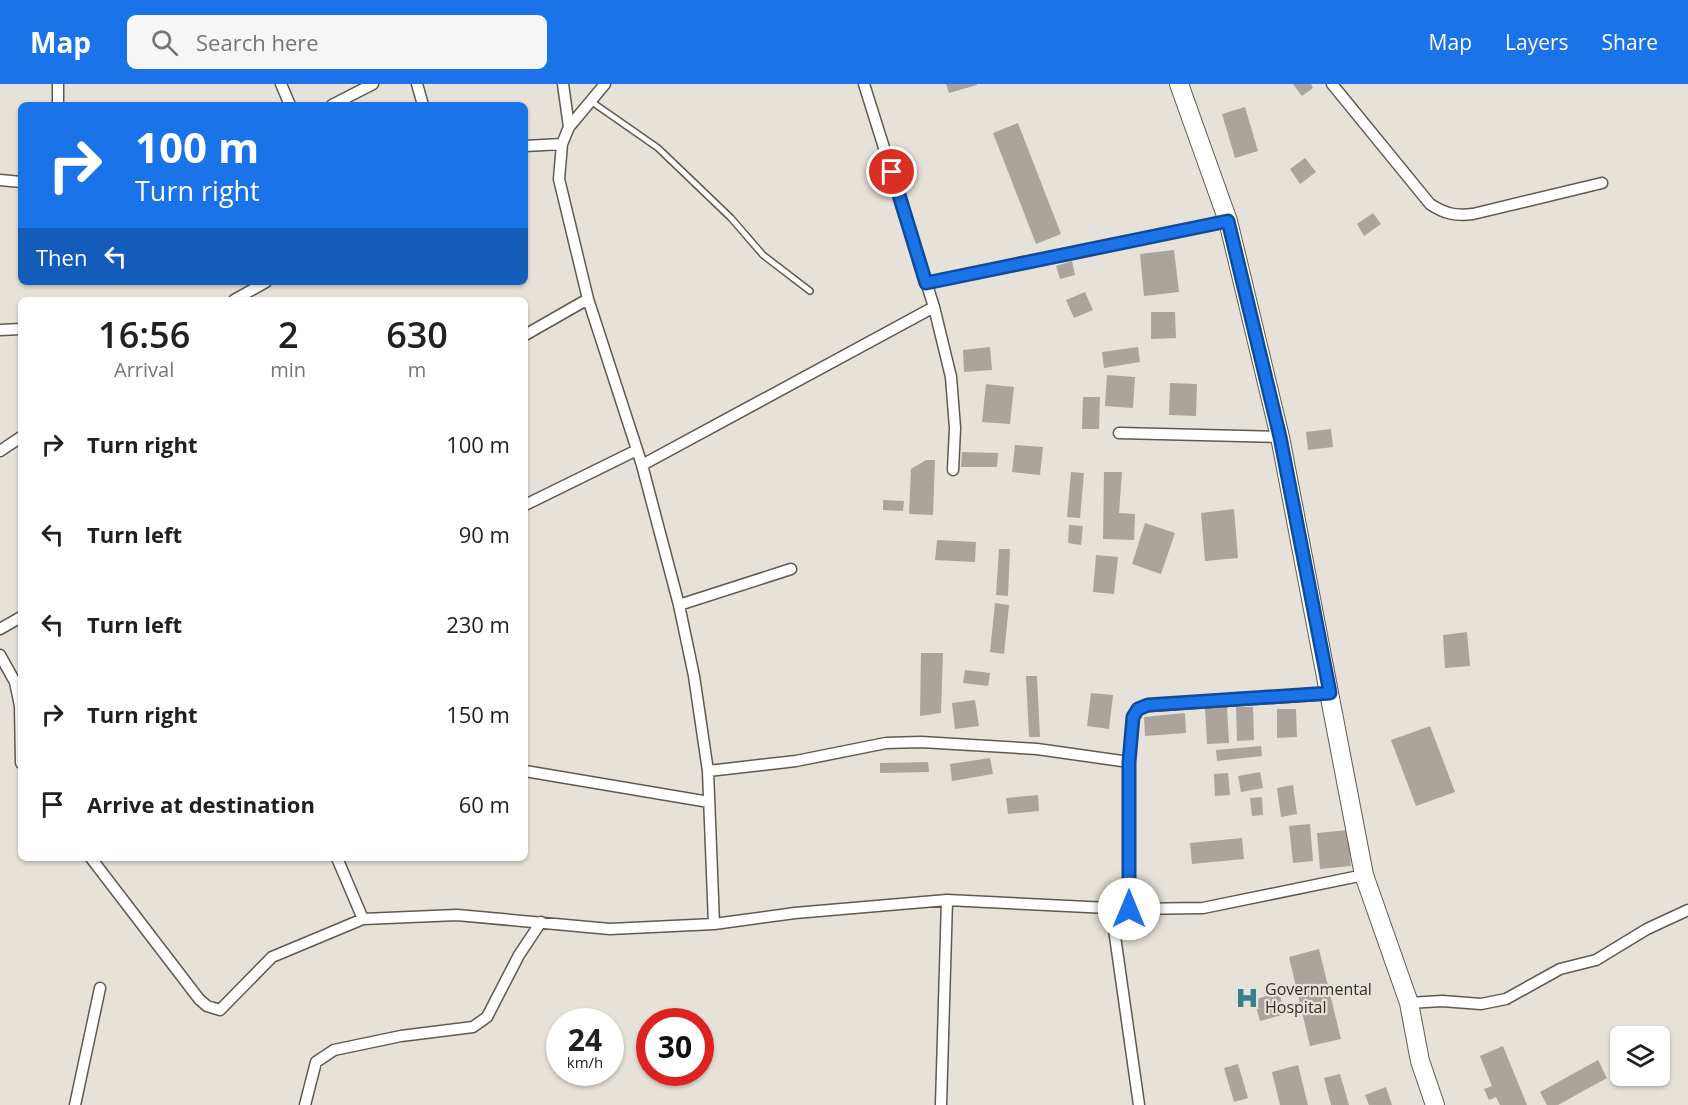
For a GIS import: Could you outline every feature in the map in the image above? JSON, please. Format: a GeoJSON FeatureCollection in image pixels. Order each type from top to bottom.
{"type":"FeatureCollection","features":[{"type":"Feature","properties":{"kind":"main road"},"geometry":{"type":"LineString","coordinates":[[1179,84],[1228,221],[1280,437],[1364,875],[1409,1003],[1420,1061],[1435,1105]]}},
{"type":"Feature","properties":{"kind":"street"},"geometry":{"type":"LineString","coordinates":[[58,84],[58,102]]}},
{"type":"Feature","properties":{"kind":"street"},"geometry":{"type":"LineString","coordinates":[[282,84],[289,102]]}},
{"type":"Feature","properties":{"kind":"street"},"geometry":{"type":"LineString","coordinates":[[338,102],[373,84]]}},
{"type":"Feature","properties":{"kind":"street"},"geometry":{"type":"LineString","coordinates":[[417,84],[422,102]]}},
{"type":"Feature","properties":{"kind":"street"},"geometry":{"type":"LineString","coordinates":[[563,84],[569,127]]}},
{"type":"Feature","properties":{"kind":"street"},"geometry":{"type":"LineString","coordinates":[[605,84],[569,127],[562,144],[559,179],[588,299],[642,465],[679,605],[694,676],[708,771],[714,924]]}},
{"type":"Feature","properties":{"kind":"street"},"geometry":{"type":"LineString","coordinates":[[864,84],[934,307],[951,377],[955,428],[953,470]]}},
{"type":"Feature","properties":{"kind":"street"},"geometry":{"type":"LineString","coordinates":[[1332,84],[1430,204],[1443,212],[1456,216],[1473,214],[1602,183]]}},
{"type":"Feature","properties":{"kind":"street"},"geometry":{"type":"LineString","coordinates":[[528,146],[562,144]]}},
{"type":"Feature","properties":{"kind":"street"},"geometry":{"type":"LineString","coordinates":[[0,180],[18,182]]}},
{"type":"Feature","properties":{"kind":"street"},"geometry":{"type":"LineString","coordinates":[[926,283],[1228,221]]}},
{"type":"Feature","properties":{"kind":"street"},"geometry":{"type":"LineString","coordinates":[[239,297],[261,285]]}},
{"type":"Feature","properties":{"kind":"street"},"geometry":{"type":"LineString","coordinates":[[528,333],[588,299]]}},
{"type":"Feature","properties":{"kind":"street"},"geometry":{"type":"LineString","coordinates":[[642,465],[934,307]]}},
{"type":"Feature","properties":{"kind":"street"},"geometry":{"type":"LineString","coordinates":[[0,330],[18,329]]}},
{"type":"Feature","properties":{"kind":"street"},"geometry":{"type":"LineString","coordinates":[[1119,433],[1280,437]]}},
{"type":"Feature","properties":{"kind":"street"},"geometry":{"type":"LineString","coordinates":[[0,451],[18,438]]}},
{"type":"Feature","properties":{"kind":"street"},"geometry":{"type":"LineString","coordinates":[[528,504],[637,450]]}},
{"type":"Feature","properties":{"kind":"street"},"geometry":{"type":"LineString","coordinates":[[679,605],[791,569]]}},
{"type":"Feature","properties":{"kind":"street"},"geometry":{"type":"LineString","coordinates":[[0,629],[18,619]]}},
{"type":"Feature","properties":{"kind":"street"},"geometry":{"type":"LineString","coordinates":[[0,655],[15,682],[18,696]]}},
{"type":"Feature","properties":{"kind":"street"},"geometry":{"type":"LineString","coordinates":[[1129,909],[1129,762],[1133,717],[1138,709],[1148,705],[1330,693]]}},
{"type":"Feature","properties":{"kind":"street"},"geometry":{"type":"LineString","coordinates":[[708,771],[796,761],[886,743],[921,742],[1037,749],[1129,762]]}},
{"type":"Feature","properties":{"kind":"street"},"geometry":{"type":"LineString","coordinates":[[528,772],[710,802]]}},
{"type":"Feature","properties":{"kind":"street"},"geometry":{"type":"LineString","coordinates":[[93,861],[199,999],[207,1006],[220,1010],[272,957],[363,919],[457,915],[610,929],[714,924],[795,913],[947,900],[1129,909],[1203,908],[1364,875]]}},
{"type":"Feature","properties":{"kind":"street"},"geometry":{"type":"LineString","coordinates":[[338,861],[363,919]]}},
{"type":"Feature","properties":{"kind":"street"},"geometry":{"type":"LineString","coordinates":[[941,1105],[947,900]]}},
{"type":"Feature","properties":{"kind":"street"},"geometry":{"type":"LineString","coordinates":[[1111,908],[1138,1105]]}},
{"type":"Feature","properties":{"kind":"street"},"geometry":{"type":"LineString","coordinates":[[1409,1003],[1442,1001],[1481,1004],[1506,999],[1560,969],[1596,960],[1647,929],[1688,910]]}},
{"type":"Feature","properties":{"kind":"street"},"geometry":{"type":"LineString","coordinates":[[304,1105],[316,1062],[334,1050],[401,1036],[454,1032],[473,1027],[487,1017],[519,955],[541,922]]}},
{"type":"Feature","properties":{"kind":"street"},"geometry":{"type":"LineString","coordinates":[[75,1105],[100,988]]}},
{"type":"Feature","properties":{"kind":"lane"},"geometry":{"type":"LineString","coordinates":[[592,102],[658,148],[730,218],[762,255],[810,291]]}},
{"type":"Feature","properties":{"kind":"building"},"geometry":{"type":"Polygon","coordinates":[[[946,84],[977,84],[977,85],[949,93],[946,84]]]}},
{"type":"Feature","properties":{"kind":"building"},"geometry":{"type":"Polygon","coordinates":[[[1293,84],[1311,84],[1313,88],[1302,96],[1293,84]]]}},
{"type":"Feature","properties":{"kind":"building"},"geometry":{"type":"Polygon","coordinates":[[[1245,107],[1258,151],[1235,158],[1222,114],[1245,107]]]}},
{"type":"Feature","properties":{"kind":"building"},"geometry":{"type":"Polygon","coordinates":[[[1018,123],[1061,234],[1036,244],[993,133],[1018,123]]]}},
{"type":"Feature","properties":{"kind":"building"},"geometry":{"type":"Polygon","coordinates":[[[1305,158],[1316,172],[1300,184],[1290,169],[1305,158]]]}},
{"type":"Feature","properties":{"kind":"building"},"geometry":{"type":"Polygon","coordinates":[[[1373,213],[1381,224],[1364,236],[1357,224],[1373,213]]]}},
{"type":"Feature","properties":{"kind":"building"},"geometry":{"type":"Polygon","coordinates":[[[1174,250],[1179,292],[1144,296],[1140,254],[1174,250]]]}},
{"type":"Feature","properties":{"kind":"building"},"geometry":{"type":"Polygon","coordinates":[[[1072,261],[1075,275],[1060,279],[1056,266],[1072,261]]]}},
{"type":"Feature","properties":{"kind":"building"},"geometry":{"type":"Polygon","coordinates":[[[1085,292],[1093,310],[1074,318],[1066,300],[1085,292]]]}},
{"type":"Feature","properties":{"kind":"building"},"geometry":{"type":"Polygon","coordinates":[[[1151,312],[1175,312],[1176,338],[1151,339],[1151,312]]]}},
{"type":"Feature","properties":{"kind":"building"},"geometry":{"type":"Polygon","coordinates":[[[990,347],[992,370],[964,372],[963,350],[990,347]]]}},
{"type":"Feature","properties":{"kind":"building"},"geometry":{"type":"Polygon","coordinates":[[[1138,347],[1140,362],[1104,368],[1102,352],[1138,347]]]}},
{"type":"Feature","properties":{"kind":"building"},"geometry":{"type":"Polygon","coordinates":[[[1107,375],[1135,377],[1133,408],[1105,406],[1107,375]]]}},
{"type":"Feature","properties":{"kind":"building"},"geometry":{"type":"Polygon","coordinates":[[[1170,383],[1197,384],[1196,416],[1169,415],[1170,383]]]}},
{"type":"Feature","properties":{"kind":"building"},"geometry":{"type":"Polygon","coordinates":[[[986,384],[1014,387],[1010,424],[982,422],[986,384]]]}},
{"type":"Feature","properties":{"kind":"building"},"geometry":{"type":"Polygon","coordinates":[[[1083,397],[1100,397],[1099,429],[1082,429],[1083,397]]]}},
{"type":"Feature","properties":{"kind":"building"},"geometry":{"type":"Polygon","coordinates":[[[1331,429],[1333,447],[1308,450],[1306,432],[1331,429]]]}},
{"type":"Feature","properties":{"kind":"building"},"geometry":{"type":"Polygon","coordinates":[[[1015,445],[1043,447],[1040,475],[1012,472],[1015,445]]]}},
{"type":"Feature","properties":{"kind":"building"},"geometry":{"type":"Polygon","coordinates":[[[962,452],[998,453],[997,467],[961,467],[962,452]]]}},
{"type":"Feature","properties":{"kind":"building"},"geometry":{"type":"Polygon","coordinates":[[[926,460],[935,460],[933,515],[909,514],[911,469],[926,460]]]}},
{"type":"Feature","properties":{"kind":"building"},"geometry":{"type":"Polygon","coordinates":[[[1071,472],[1084,473],[1080,518],[1067,517],[1071,472]]]}},
{"type":"Feature","properties":{"kind":"building"},"geometry":{"type":"Polygon","coordinates":[[[1104,472],[1122,472],[1119,513],[1135,514],[1134,540],[1103,539],[1104,472]]]}},
{"type":"Feature","properties":{"kind":"building"},"geometry":{"type":"Polygon","coordinates":[[[883,500],[904,501],[903,511],[883,510],[883,500]]]}},
{"type":"Feature","properties":{"kind":"building"},"geometry":{"type":"Polygon","coordinates":[[[1234,509],[1238,558],[1205,561],[1201,513],[1234,509]]]}},
{"type":"Feature","properties":{"kind":"building"},"geometry":{"type":"Polygon","coordinates":[[[1145,523],[1175,533],[1161,574],[1132,564],[1145,523]]]}},
{"type":"Feature","properties":{"kind":"building"},"geometry":{"type":"Polygon","coordinates":[[[1069,525],[1083,526],[1081,545],[1068,543],[1069,525]]]}},
{"type":"Feature","properties":{"kind":"building"},"geometry":{"type":"Polygon","coordinates":[[[937,540],[976,542],[975,562],[935,560],[937,540]]]}},
{"type":"Feature","properties":{"kind":"building"},"geometry":{"type":"Polygon","coordinates":[[[999,549],[1010,549],[1008,596],[996,595],[999,549]]]}},
{"type":"Feature","properties":{"kind":"building"},"geometry":{"type":"Polygon","coordinates":[[[1096,555],[1118,557],[1114,594],[1093,592],[1096,555]]]}},
{"type":"Feature","properties":{"kind":"building"},"geometry":{"type":"Polygon","coordinates":[[[995,603],[1009,605],[1004,654],[990,652],[995,603]]]}},
{"type":"Feature","properties":{"kind":"building"},"geometry":{"type":"Polygon","coordinates":[[[1467,632],[1470,666],[1445,668],[1443,635],[1467,632]]]}},
{"type":"Feature","properties":{"kind":"building"},"geometry":{"type":"Polygon","coordinates":[[[921,653],[943,653],[941,713],[920,716],[921,653]]]}},
{"type":"Feature","properties":{"kind":"building"},"geometry":{"type":"Polygon","coordinates":[[[965,670],[990,673],[988,686],[963,683],[965,670]]]}},
{"type":"Feature","properties":{"kind":"building"},"geometry":{"type":"Polygon","coordinates":[[[1026,676],[1037,676],[1040,737],[1029,737],[1026,676]]]}},
{"type":"Feature","properties":{"kind":"building"},"geometry":{"type":"Polygon","coordinates":[[[1091,693],[1113,695],[1109,729],[1087,726],[1091,693]]]}},
{"type":"Feature","properties":{"kind":"building"},"geometry":{"type":"Polygon","coordinates":[[[975,700],[979,726],[955,729],[952,703],[975,700]]]}},
{"type":"Feature","properties":{"kind":"building"},"geometry":{"type":"Polygon","coordinates":[[[1227,707],[1229,743],[1207,744],[1205,708],[1227,707]]]}},
{"type":"Feature","properties":{"kind":"building"},"geometry":{"type":"Polygon","coordinates":[[[1236,707],[1253,707],[1254,740],[1237,741],[1236,707]]]}},
{"type":"Feature","properties":{"kind":"building"},"geometry":{"type":"Polygon","coordinates":[[[1277,709],[1296,709],[1297,737],[1277,738],[1277,709]]]}},
{"type":"Feature","properties":{"kind":"building"},"geometry":{"type":"Polygon","coordinates":[[[1185,713],[1186,733],[1145,736],[1144,717],[1185,713]]]}},
{"type":"Feature","properties":{"kind":"building"},"geometry":{"type":"Polygon","coordinates":[[[1430,726],[1455,792],[1416,806],[1391,740],[1430,726]]]}},
{"type":"Feature","properties":{"kind":"building"},"geometry":{"type":"Polygon","coordinates":[[[1261,746],[1262,756],[1217,761],[1216,750],[1261,746]]]}},
{"type":"Feature","properties":{"kind":"building"},"geometry":{"type":"Polygon","coordinates":[[[990,758],[993,774],[952,781],[950,764],[990,758]]]}},
{"type":"Feature","properties":{"kind":"building"},"geometry":{"type":"Polygon","coordinates":[[[928,762],[929,772],[880,773],[880,763],[928,762]]]}},
{"type":"Feature","properties":{"kind":"building"},"geometry":{"type":"Polygon","coordinates":[[[1260,772],[1263,788],[1241,792],[1238,776],[1260,772]]]}},
{"type":"Feature","properties":{"kind":"building"},"geometry":{"type":"Polygon","coordinates":[[[1228,773],[1230,795],[1215,796],[1214,774],[1228,773]]]}},
{"type":"Feature","properties":{"kind":"building"},"geometry":{"type":"Polygon","coordinates":[[[1293,785],[1297,814],[1281,817],[1277,788],[1293,785]]]}},
{"type":"Feature","properties":{"kind":"building"},"geometry":{"type":"Polygon","coordinates":[[[1038,795],[1039,811],[1008,814],[1006,798],[1038,795]]]}},
{"type":"Feature","properties":{"kind":"building"},"geometry":{"type":"Polygon","coordinates":[[[1262,797],[1263,815],[1252,816],[1250,798],[1262,797]]]}},
{"type":"Feature","properties":{"kind":"building"},"geometry":{"type":"Polygon","coordinates":[[[1310,824],[1313,861],[1293,863],[1289,826],[1310,824]]]}},
{"type":"Feature","properties":{"kind":"building"},"geometry":{"type":"Polygon","coordinates":[[[1348,830],[1351,866],[1320,869],[1317,833],[1348,830]]]}},
{"type":"Feature","properties":{"kind":"building"},"geometry":{"type":"Polygon","coordinates":[[[1242,838],[1244,859],[1192,864],[1190,843],[1242,838]]]}},
{"type":"Feature","properties":{"kind":"building"},"geometry":{"type":"Polygon","coordinates":[[[1319,949],[1341,1039],[1310,1046],[1289,957],[1319,949]]]}},
{"type":"Feature","properties":{"kind":"building"},"geometry":{"type":"Polygon","coordinates":[[[1279,992],[1285,1014],[1260,1021],[1254,1000],[1279,992]]]}},
{"type":"Feature","properties":{"kind":"building"},"geometry":{"type":"Polygon","coordinates":[[[1503,1046],[1527,1105],[1500,1105],[1496,1097],[1489,1100],[1484,1089],[1492,1086],[1480,1056],[1503,1046]]]}},
{"type":"Feature","properties":{"kind":"building"},"geometry":{"type":"Polygon","coordinates":[[[1598,1060],[1607,1078],[1558,1105],[1547,1105],[1540,1092],[1598,1060]]]}},
{"type":"Feature","properties":{"kind":"building"},"geometry":{"type":"Polygon","coordinates":[[[1238,1064],[1248,1098],[1234,1102],[1224,1068],[1238,1064]]]}},
{"type":"Feature","properties":{"kind":"building"},"geometry":{"type":"Polygon","coordinates":[[[1298,1065],[1308,1105],[1280,1105],[1272,1072],[1298,1065]]]}},
{"type":"Feature","properties":{"kind":"building"},"geometry":{"type":"Polygon","coordinates":[[[1340,1074],[1349,1105],[1331,1105],[1324,1078],[1340,1074]]]}},
{"type":"Feature","properties":{"kind":"building"},"geometry":{"type":"Polygon","coordinates":[[[1386,1087],[1392,1105],[1369,1105],[1365,1095],[1386,1087]]]}},
{"type":"Feature","properties":{"kind":"place","name":"Governmental Hospital"},"geometry":{"type":"Point","coordinates":[1247,998]}},
{"type":"Feature","properties":{"kind":"route"},"geometry":{"type":"LineString","coordinates":[[892,172],[926,283],[1228,221],[1280,437],[1330,693],[1148,705],[1138,709],[1133,717],[1129,762],[1129,909]]}}]}
